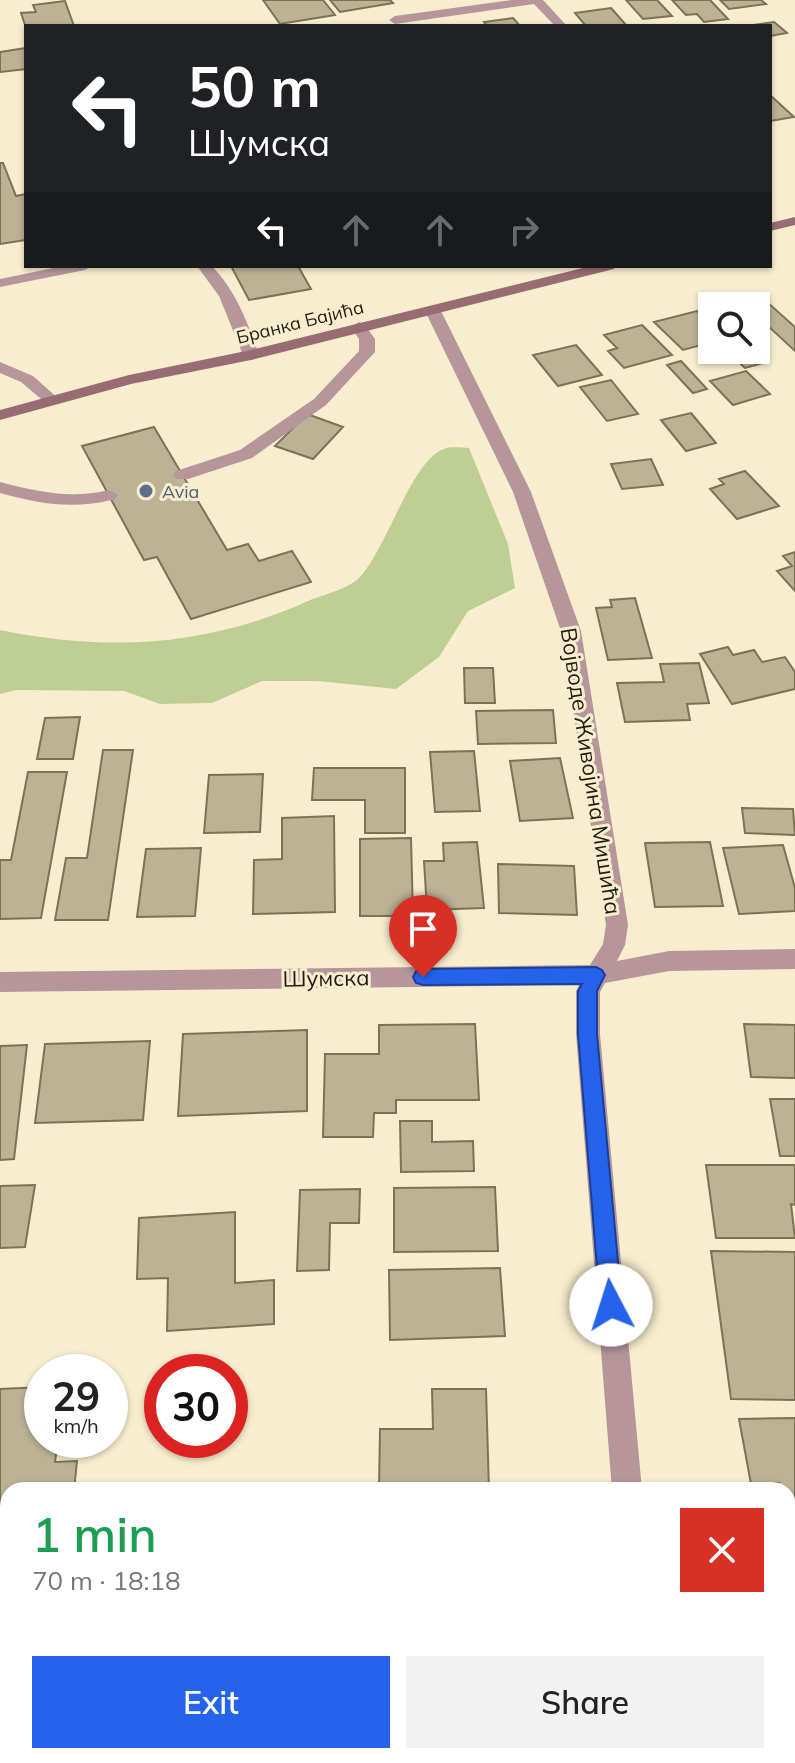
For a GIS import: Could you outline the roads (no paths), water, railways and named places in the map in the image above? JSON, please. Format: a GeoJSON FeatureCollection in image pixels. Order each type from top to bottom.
{"type":"FeatureCollection","features":[{"type":"Feature","properties":{"kind":"main road"},"geometry":{"type":"LineString","coordinates":[[772,227],[795,221]]}},
{"type":"Feature","properties":{"kind":"main road","name":"Бранка Бајића"},"geometry":{"type":"LineString","coordinates":[[0,415],[129,380],[251,355],[601,268]]}},
{"type":"Feature","properties":{"kind":"street"},"geometry":{"type":"LineString","coordinates":[[395,20],[537,0],[559,24]]}},
{"type":"Feature","properties":{"kind":"street"},"geometry":{"type":"LineString","coordinates":[[0,283],[75,268]]}},
{"type":"Feature","properties":{"kind":"street"},"geometry":{"type":"LineString","coordinates":[[206,268],[218,279],[241,324],[251,355]]}},
{"type":"Feature","properties":{"kind":"street","name":"Војводе Живојина Мишића"},"geometry":{"type":"LineString","coordinates":[[433,311],[522,492],[571,631],[617,925],[614,945],[588,991],[588,1049],[626,1482]]}},
{"type":"Feature","properties":{"kind":"street"},"geometry":{"type":"LineString","coordinates":[[182,475],[246,454],[320,402],[367,352],[367,339],[359,327]]}},
{"type":"Feature","properties":{"kind":"street"},"geometry":{"type":"LineString","coordinates":[[0,367],[27,379],[53,401]]}},
{"type":"Feature","properties":{"kind":"street"},"geometry":{"type":"LineString","coordinates":[[0,487],[51,502],[85,502],[109,495]]}},
{"type":"Feature","properties":{"kind":"street","name":"Шумска"},"geometry":{"type":"LineString","coordinates":[[0,982],[596,975],[669,961],[795,959]]}},
{"type":"Feature","properties":{"kind":"place","name":"Avia"},"geometry":{"type":"Point","coordinates":[146,491]}}]}
